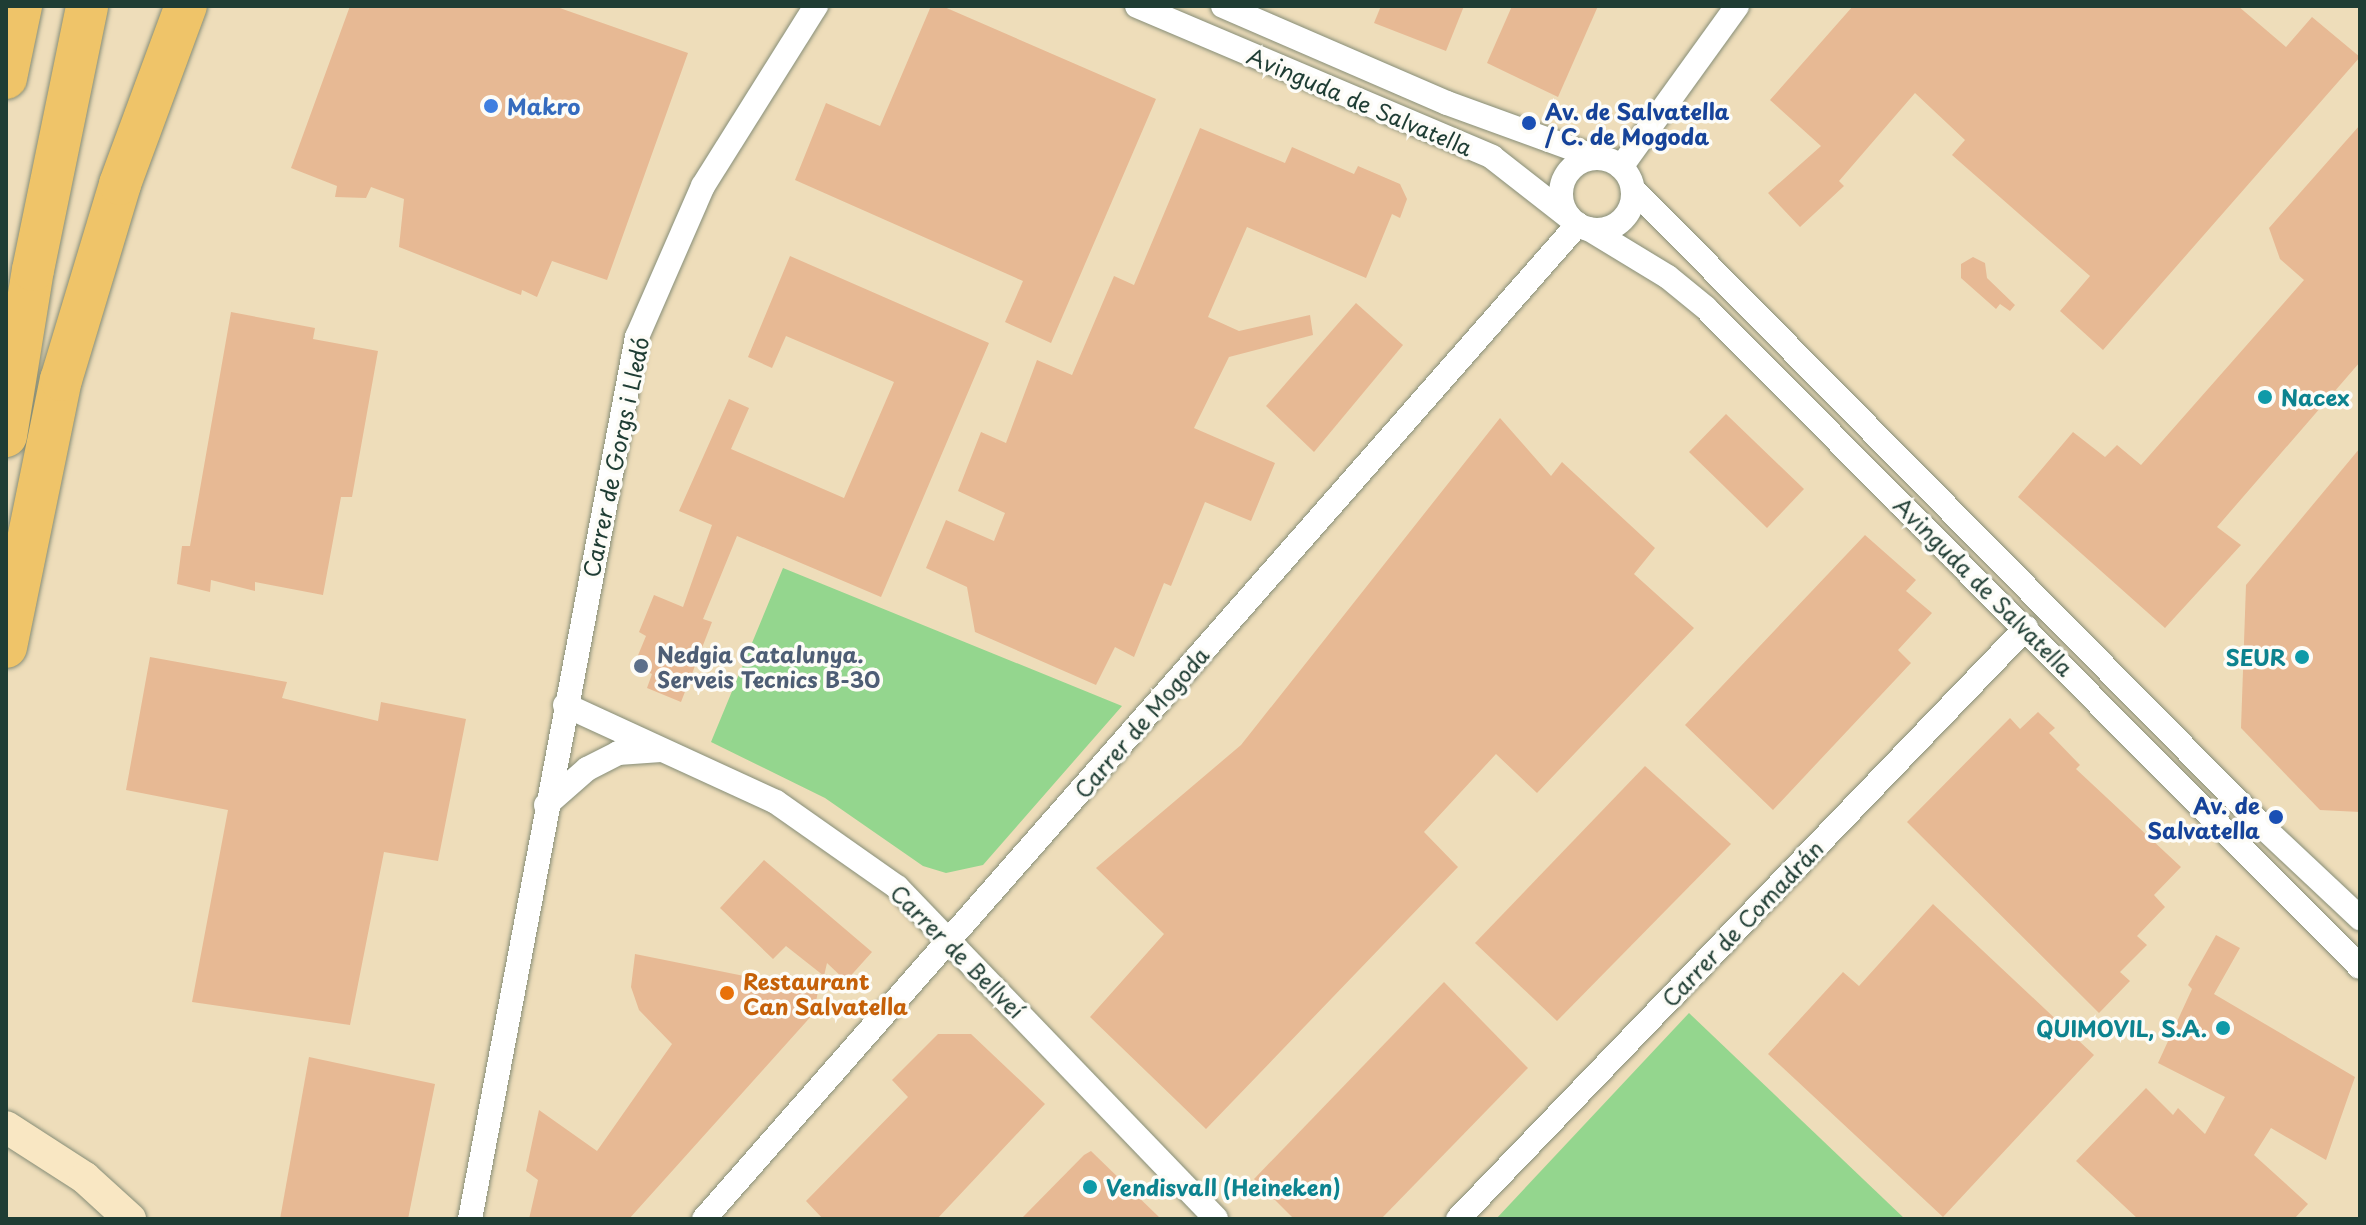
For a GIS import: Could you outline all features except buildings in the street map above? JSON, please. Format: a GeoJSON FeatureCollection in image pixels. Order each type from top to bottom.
{"type":"FeatureCollection","features":[{"type":"Feature","properties":{"kind":"highway"},"geometry":{"type":"LineString","coordinates":[[6,78],[21,6]]}},
{"type":"Feature","properties":{"kind":"highway"},"geometry":{"type":"LineString","coordinates":[[6,436],[33,270],[87,6]]}},
{"type":"Feature","properties":{"kind":"highway"},"geometry":{"type":"LineString","coordinates":[[6,647],[65,367],[120,184],[186,6]]}},
{"type":"Feature","properties":{"kind":"main road"},"geometry":{"type":"LineString","coordinates":[[15,1132],[152,1219]]}},
{"type":"Feature","properties":{"kind":"main road"},"geometry":{"type":"LineString","coordinates":[[15,1132],[104,1219]]}},
{"type":"Feature","properties":{"kind":"main road"},"geometry":{"type":"LineString","coordinates":[[85,1178],[130,1219]]}},
{"type":"Feature","properties":{"kind":"street","name":"Carrer de Gorgs i Lledó"},"geometry":{"type":"LineString","coordinates":[[470,1219],[637,337],[703,186],[816,6]]}},
{"type":"Feature","properties":{"kind":"street","name":"Avinguda de Salvatella"},"geometry":{"type":"LineString","coordinates":[[1137,6],[1492,157],[1579,224],[1668,277],[1706,308],[2360,967]]}},
{"type":"Feature","properties":{"kind":"street","name":"Avinguda de Salvatella"},"geometry":{"type":"LineString","coordinates":[[1223,6],[1447,103],[1595,157]]}},
{"type":"Feature","properties":{"kind":"street"},"geometry":{"type":"LineString","coordinates":[[1621,167],[1737,6]]}},
{"type":"Feature","properties":{"kind":"street"},"geometry":{"type":"LineString","coordinates":[[1595,157],[1621,167],[1633,189],[1625,217],[1603,229],[1579,224],[1561,195],[1564,179],[1583,160],[1595,157]]}},
{"type":"Feature","properties":{"kind":"street","name":"Avinguda de Salvatella"},"geometry":{"type":"LineString","coordinates":[[1633,189],[2358,916]]}},
{"type":"Feature","properties":{"kind":"street","name":"Carrer de Mogoda"},"geometry":{"type":"LineString","coordinates":[[704,1219],[1579,224]]}},
{"type":"Feature","properties":{"kind":"street","name":"Carrer de Comadrán"},"geometry":{"type":"LineString","coordinates":[[1458,1219],[2026,628]]}},
{"type":"Feature","properties":{"kind":"street","name":"Carrer de Bellveí"},"geometry":{"type":"LineString","coordinates":[[565,705],[667,749],[776,802],[897,887],[1216,1219]]}},
{"type":"Feature","properties":{"kind":"street"},"geometry":{"type":"LineString","coordinates":[[546,805],[587,769],[618,753],[667,749]]}},
{"type":"Feature","properties":{"kind":"green space"},"geometry":{"type":"Polygon","coordinates":[[[783,568],[1122,706],[983,865],[946,873],[923,866],[825,798],[711,742],[783,568]]]}},
{"type":"Feature","properties":{"kind":"green space"},"geometry":{"type":"Polygon","coordinates":[[[1689,1013],[1905,1219],[1496,1219],[1689,1013]]]}},
{"type":"Feature","properties":{"kind":"place","name":"Makro"},"geometry":{"type":"Point","coordinates":[491,106]}},
{"type":"Feature","properties":{"kind":"place","name":"Av. de Salvatella / C. de Mogoda"},"geometry":{"type":"Point","coordinates":[1529,123]}},
{"type":"Feature","properties":{"kind":"place","name":"Nacex"},"geometry":{"type":"Point","coordinates":[2265,397]}},
{"type":"Feature","properties":{"kind":"place","name":"SEUR"},"geometry":{"type":"Point","coordinates":[2302,657]}},
{"type":"Feature","properties":{"kind":"place","name":"Nedgia Catalunya. Serveis Tecnics B-30"},"geometry":{"type":"Point","coordinates":[641,666]}},
{"type":"Feature","properties":{"kind":"place","name":"Av. de Salvatella"},"geometry":{"type":"Point","coordinates":[2276,817]}},
{"type":"Feature","properties":{"kind":"place","name":"Restaurant Can Salvatella"},"geometry":{"type":"Point","coordinates":[727,993]}},
{"type":"Feature","properties":{"kind":"place","name":"QUIMOVIL, S.A."},"geometry":{"type":"Point","coordinates":[2223,1028]}},
{"type":"Feature","properties":{"kind":"place","name":"Vendisvall (Heineken)"},"geometry":{"type":"Point","coordinates":[1090,1187]}}]}
